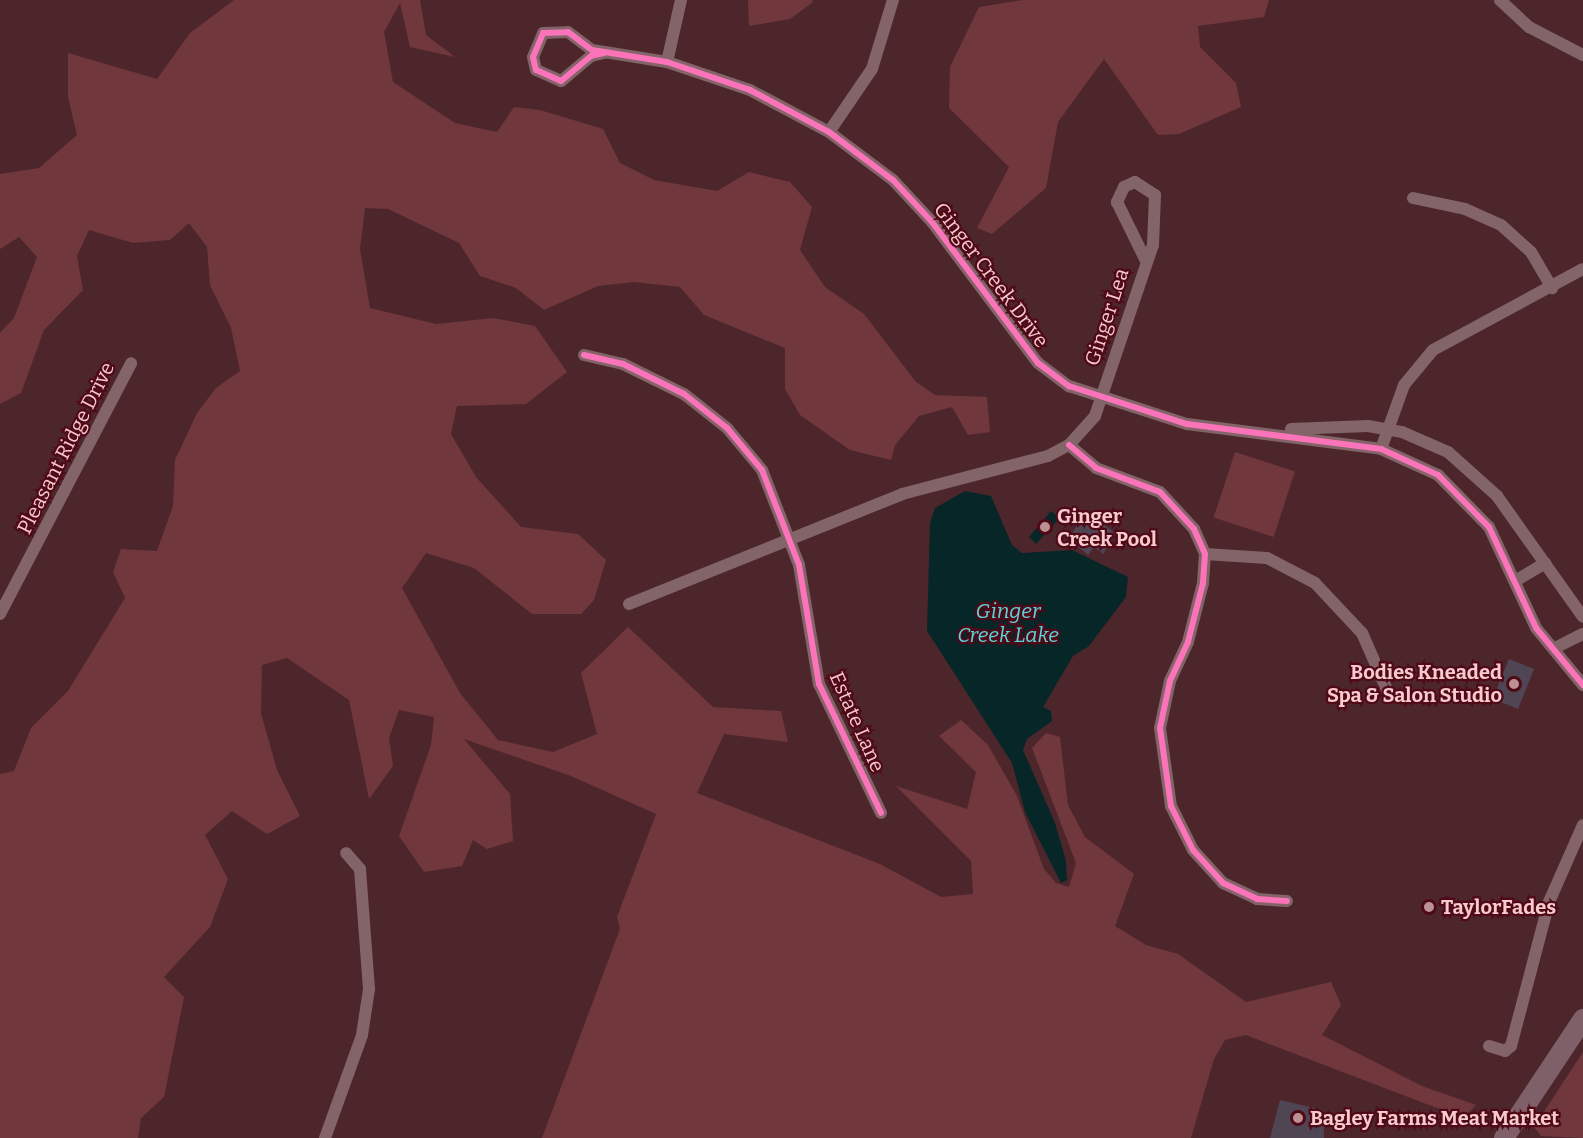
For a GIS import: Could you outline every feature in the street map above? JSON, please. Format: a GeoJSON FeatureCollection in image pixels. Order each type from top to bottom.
{"type":"FeatureCollection","features":[{"type":"Feature","properties":{"kind":"main road"},"geometry":{"type":"LineString","coordinates":[[1510,1136],[1583,1019]]}},
{"type":"Feature","properties":{"kind":"street"},"geometry":{"type":"LineString","coordinates":[[667,62],[681,0]]}},
{"type":"Feature","properties":{"kind":"street"},"geometry":{"type":"LineString","coordinates":[[829,132],[872,69],[893,0]]}},
{"type":"Feature","properties":{"kind":"street"},"geometry":{"type":"LineString","coordinates":[[1500,0],[1529,27],[1583,55]]}},
{"type":"Feature","properties":{"kind":"street","name":"Ginger Creek Drive"},"geometry":{"type":"LineString","coordinates":[[604,53],[591,56],[561,81],[536,70],[532,57],[543,33],[555,30],[604,53],[667,62],[750,90],[829,132],[893,180],[933,222],[1038,363],[1101,400],[1188,424],[1381,449],[1419,463],[1456,489],[1489,526],[1517,580],[1536,628],[1555,648],[1583,685]]}},
{"type":"Feature","properties":{"kind":"street","name":"Ginger Lea"},"geometry":{"type":"LineString","coordinates":[[1070,445],[1086,429],[1101,400],[1153,245],[1156,201],[1149,187],[1135,182],[1124,187],[1117,202],[1146,261]]}},
{"type":"Feature","properties":{"kind":"street"},"geometry":{"type":"LineString","coordinates":[[1413,198],[1465,209],[1501,225],[1531,252],[1552,288]]}},
{"type":"Feature","properties":{"kind":"street"},"geometry":{"type":"LineString","coordinates":[[1381,449],[1404,385],[1433,350],[1552,288],[1583,269]]}},
{"type":"Feature","properties":{"kind":"street","name":"Estate Lane"},"geometry":{"type":"LineString","coordinates":[[584,355],[617,362],[662,383],[719,421],[762,470],[791,537],[819,684],[881,813]]}},
{"type":"Feature","properties":{"kind":"street","name":"Pleasant Ridge Drive"},"geometry":{"type":"LineString","coordinates":[[0,614],[131,363]]}},
{"type":"Feature","properties":{"kind":"street","name":"Ginger Creek Drive"},"geometry":{"type":"LineString","coordinates":[[1260,433],[1336,426],[1387,429],[1426,440],[1468,466],[1545,562],[1583,617]]}},
{"type":"Feature","properties":{"kind":"street"},"geometry":{"type":"LineString","coordinates":[[629,604],[791,537],[923,486],[1048,456],[1070,445],[1096,468],[1146,485],[1175,504],[1204,554],[1198,612],[1164,702],[1161,750],[1171,806],[1193,850],[1223,883],[1257,899],[1287,901]]}},
{"type":"Feature","properties":{"kind":"street"},"geometry":{"type":"LineString","coordinates":[[1204,554],[1267,558],[1315,584],[1362,633],[1387,690]]}},
{"type":"Feature","properties":{"kind":"street"},"geometry":{"type":"LineString","coordinates":[[1517,580],[1545,562]]}},
{"type":"Feature","properties":{"kind":"street"},"geometry":{"type":"LineString","coordinates":[[1555,648],[1583,634]]}},
{"type":"Feature","properties":{"kind":"street"},"geometry":{"type":"LineString","coordinates":[[1489,1046],[1505,1051],[1511,1046],[1549,902],[1583,825]]}},
{"type":"Feature","properties":{"kind":"street"},"geometry":{"type":"LineString","coordinates":[[325,1138],[362,1035],[369,996],[360,869],[346,853]]}},
{"type":"Feature","properties":{"kind":"shaded area"},"geometry":{"type":"Polygon","coordinates":[[[234,0],[420,0],[426,35],[455,57],[410,47],[400,3],[384,32],[393,82],[455,123],[497,132],[514,107],[540,110],[603,129],[620,163],[654,180],[717,191],[749,172],[790,182],[812,207],[800,250],[825,287],[864,314],[916,382],[935,395],[987,397],[990,432],[968,435],[952,407],[919,416],[895,445],[891,460],[850,450],[800,415],[785,389],[785,348],[704,315],[680,287],[634,282],[598,286],[544,310],[516,288],[480,276],[459,243],[388,209],[365,208],[360,249],[370,308],[436,324],[493,318],[535,326],[567,372],[526,404],[457,406],[451,434],[476,477],[521,527],[578,534],[606,560],[594,600],[581,614],[532,614],[474,568],[426,553],[402,588],[460,693],[498,740],[553,752],[597,734],[581,673],[628,627],[713,707],[781,711],[788,742],[724,734],[697,793],[880,864],[941,897],[973,894],[971,861],[896,786],[967,809],[976,772],[939,736],[961,720],[988,745],[1017,796],[1044,869],[1056,883],[1069,887],[1076,863],[1032,748],[1046,733],[1060,737],[1068,805],[1085,837],[1134,874],[1115,926],[1146,945],[1178,954],[1246,1002],[1331,982],[1341,1005],[1322,1035],[1422,1086],[1476,1105],[1463,1118],[1246,1035],[1225,1040],[1214,1059],[1191,1138],[542,1138],[620,929],[617,917],[656,814],[571,776],[464,739],[510,794],[513,841],[487,849],[473,840],[462,866],[424,872],[399,836],[431,745],[434,717],[399,710],[389,738],[393,766],[369,799],[349,700],[287,658],[262,665],[261,713],[277,770],[300,816],[267,834],[232,811],[205,835],[228,879],[210,927],[164,977],[184,997],[164,1097],[141,1118],[138,1138],[0,1138],[0,774],[14,771],[31,728],[68,691],[125,598],[113,572],[121,549],[157,551],[173,506],[175,460],[197,413],[216,388],[240,371],[231,328],[210,285],[207,247],[189,223],[170,240],[133,243],[89,230],[77,256],[83,290],[44,330],[21,393],[0,404],[0,333],[14,318],[37,257],[19,237],[0,249],[0,174],[39,168],[77,135],[68,97],[68,53],[157,79],[190,33],[234,0]]]}},
{"type":"Feature","properties":{"kind":"shaded area"},"geometry":{"type":"Polygon","coordinates":[[[748,0],[812,0],[813,2],[790,19],[749,26],[748,0]]]}},
{"type":"Feature","properties":{"kind":"shaded area"},"geometry":{"type":"Polygon","coordinates":[[[1023,0],[1269,0],[1264,17],[1198,26],[1200,47],[1236,83],[1241,107],[1179,134],[1158,135],[1104,59],[1058,122],[1046,188],[992,234],[977,228],[1009,167],[949,108],[950,67],[979,7],[1023,0]]]}},
{"type":"Feature","properties":{"kind":"shaded area"},"geometry":{"type":"Polygon","coordinates":[[[1235,452],[1295,471],[1274,537],[1214,518],[1235,452]]]}},
{"type":"Feature","properties":{"kind":"shaded area"},"geometry":{"type":"Polygon","coordinates":[[[1583,1052],[1583,1138],[1541,1136],[1534,1127],[1583,1052]]]}},
{"type":"Feature","properties":{"kind":"water","name":"Ginger Creek Lake"},"geometry":{"type":"Polygon","coordinates":[[[965,491],[991,496],[1012,545],[1022,553],[1072,550],[1128,577],[1126,597],[1089,646],[1073,656],[1043,707],[1051,711],[1052,721],[1027,739],[1023,750],[1055,823],[1066,861],[1067,880],[1061,883],[1025,812],[1012,763],[927,631],[930,523],[935,508],[965,491]]]}},
{"type":"Feature","properties":{"kind":"water","name":"Ginger Creek Pool"},"geometry":{"type":"Polygon","coordinates":[[[1051,511],[1060,518],[1036,544],[1029,537],[1051,511]]]}},
{"type":"Feature","properties":{"kind":"building"},"geometry":{"type":"Polygon","coordinates":[[[1083,517],[1092,525],[1097,519],[1116,534],[1103,554],[1094,547],[1088,555],[1068,539],[1083,517]]]}},
{"type":"Feature","properties":{"kind":"building","name":"Bodies Kneaded Spa & Salon Studio"},"geometry":{"type":"Polygon","coordinates":[[[1509,659],[1534,669],[1518,709],[1493,699],[1509,659]]]}},
{"type":"Feature","properties":{"kind":"building","name":"Bagley Farms Meat Market"},"geometry":{"type":"Polygon","coordinates":[[[1280,1100],[1323,1110],[1324,1138],[1270,1138],[1280,1100]]]}},
{"type":"Feature","properties":{"kind":"cycle path"},"geometry":{"type":"LineString","coordinates":[[604,53],[591,56],[561,81],[536,70],[533,57],[543,33],[568,32],[592,50],[667,62],[750,90],[829,132],[893,180],[932,222],[1038,363],[1069,386],[1187,424],[1381,449],[1438,475],[1489,527],[1536,628],[1583,685]]}},
{"type":"Feature","properties":{"kind":"cycle path"},"geometry":{"type":"LineString","coordinates":[[584,355],[623,364],[684,394],[727,428],[762,470],[799,565],[819,684],[881,813]]}},
{"type":"Feature","properties":{"kind":"cycle path"},"geometry":{"type":"LineString","coordinates":[[1069,445],[1096,468],[1160,492],[1194,529],[1205,554],[1203,583],[1188,642],[1170,681],[1160,728],[1171,806],[1193,850],[1223,883],[1257,899],[1287,901]]}},
{"type":"Feature","properties":{"kind":"place","name":"Ginger Creek Pool"},"geometry":{"type":"Point","coordinates":[1045,527]}},
{"type":"Feature","properties":{"kind":"place","name":"Bodies Kneaded Spa & Salon Studio"},"geometry":{"type":"Point","coordinates":[1514,684]}},
{"type":"Feature","properties":{"kind":"place","name":"TaylorFades"},"geometry":{"type":"Point","coordinates":[1429,907]}},
{"type":"Feature","properties":{"kind":"place","name":"Bagley Farms Meat Market"},"geometry":{"type":"Point","coordinates":[1298,1118]}}]}
